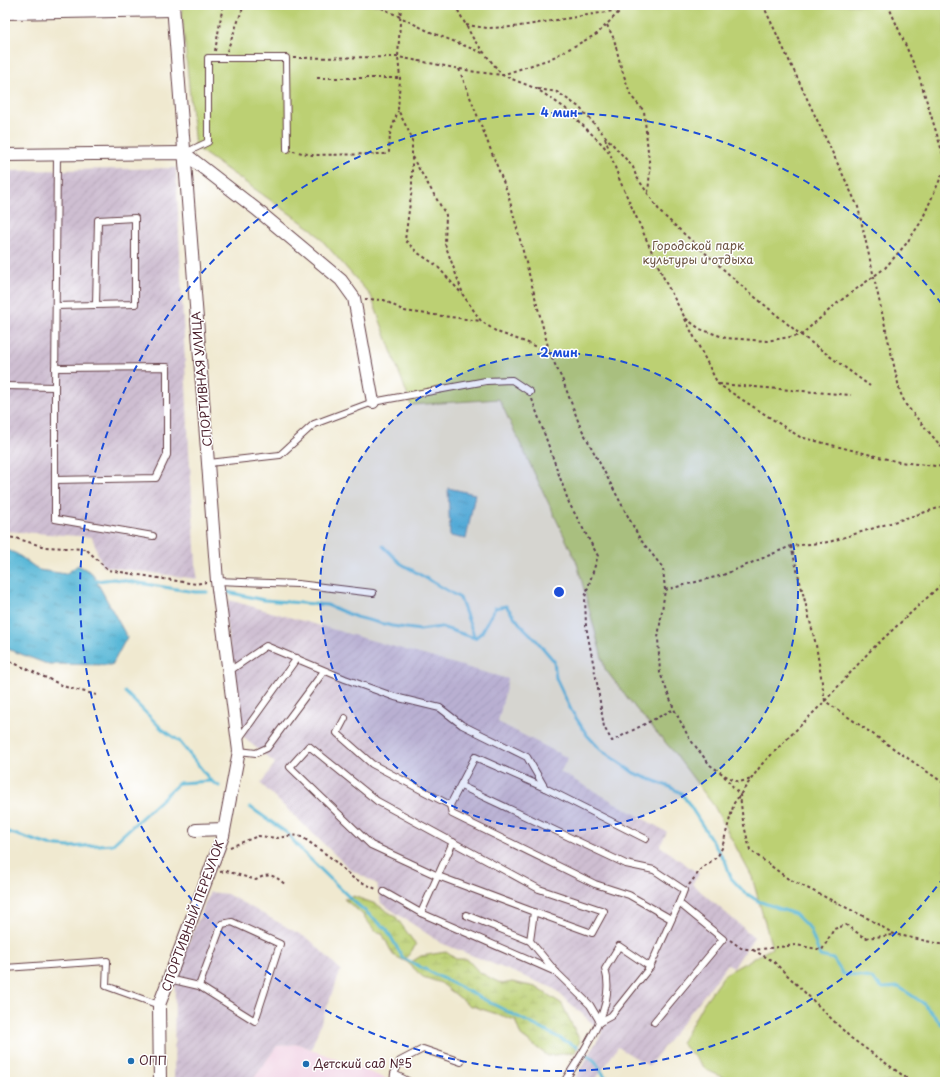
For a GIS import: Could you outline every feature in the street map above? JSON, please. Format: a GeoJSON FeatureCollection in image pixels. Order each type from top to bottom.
{"type":"FeatureCollection","features":[{"type":"Feature","properties":{"kind":"street"},"geometry":{"type":"LineString","coordinates":[[5,13],[173,7]]}},
{"type":"Feature","properties":{"kind":"street","name":"СПОРТИВНАЯ УЛИЦА"},"geometry":{"type":"LineString","coordinates":[[173,7],[217,580],[238,746]]}},
{"type":"Feature","properties":{"kind":"street"},"geometry":{"type":"LineString","coordinates":[[5,155],[184,153],[341,280],[354,298],[374,402]]}},
{"type":"Feature","properties":{"kind":"street","name":"СПОРТИВНЫЙ ПЕРЕУЛОК"},"geometry":{"type":"LineString","coordinates":[[160,1082],[159,1005],[218,851],[224,829],[238,746]]}},
{"type":"Feature","properties":{"kind":"street"},"geometry":{"type":"LineString","coordinates":[[196,830],[224,829]]}},
{"type":"Feature","properties":{"kind":"lane"},"geometry":{"type":"LineString","coordinates":[[184,153],[208,142],[208,58],[286,58],[287,149]]}},
{"type":"Feature","properties":{"kind":"lane"},"geometry":{"type":"LineString","coordinates":[[57,155],[55,519],[153,536]]}},
{"type":"Feature","properties":{"kind":"lane"},"geometry":{"type":"LineString","coordinates":[[56,306],[135,304],[135,218],[98,220],[96,304]]}},
{"type":"Feature","properties":{"kind":"lane"},"geometry":{"type":"LineString","coordinates":[[55,368],[166,367],[167,455],[156,478],[55,480]]}},
{"type":"Feature","properties":{"kind":"lane"},"geometry":{"type":"LineString","coordinates":[[209,463],[280,455],[314,424],[374,402],[486,381],[512,380],[530,392]]}},
{"type":"Feature","properties":{"kind":"lane"},"geometry":{"type":"LineString","coordinates":[[5,386],[55,387]]}},
{"type":"Feature","properties":{"kind":"lane"},"geometry":{"type":"LineString","coordinates":[[217,580],[298,584],[373,593]]}},
{"type":"Feature","properties":{"kind":"lane"},"geometry":{"type":"LineString","coordinates":[[228,673],[266,646],[297,658],[324,671],[395,697],[440,708],[462,725],[528,757],[545,788]]}},
{"type":"Feature","properties":{"kind":"lane"},"geometry":{"type":"LineString","coordinates":[[297,658],[238,746],[256,753],[267,748],[324,671]]}},
{"type":"Feature","properties":{"kind":"lane"},"geometry":{"type":"LineString","coordinates":[[344,718],[337,733],[372,764],[450,805]]}},
{"type":"Feature","properties":{"kind":"lane"},"geometry":{"type":"LineString","coordinates":[[309,746],[377,801],[539,889],[604,911],[592,933],[438,876],[371,845],[290,767],[309,746]]}},
{"type":"Feature","properties":{"kind":"lane"},"geometry":{"type":"LineString","coordinates":[[646,840],[545,788],[475,757],[450,805],[452,814],[595,884],[629,894],[671,919]]}},
{"type":"Feature","properties":{"kind":"lane"},"geometry":{"type":"LineString","coordinates":[[461,786],[626,864],[654,870],[684,890],[650,967],[611,1016],[600,1022]]}},
{"type":"Feature","properties":{"kind":"lane"},"geometry":{"type":"LineString","coordinates":[[421,913],[452,842]]}},
{"type":"Feature","properties":{"kind":"lane"},"geometry":{"type":"LineString","coordinates":[[384,892],[421,913],[556,972]]}},
{"type":"Feature","properties":{"kind":"lane"},"geometry":{"type":"LineString","coordinates":[[654,1022],[723,939],[679,903]]}},
{"type":"Feature","properties":{"kind":"lane"},"geometry":{"type":"LineString","coordinates":[[530,941],[534,912]]}},
{"type":"Feature","properties":{"kind":"lane"},"geometry":{"type":"LineString","coordinates":[[466,915],[530,941],[556,972],[590,1005],[600,1022]]}},
{"type":"Feature","properties":{"kind":"lane"},"geometry":{"type":"LineString","coordinates":[[169,979],[199,986],[255,1021],[280,944],[232,922],[222,924],[199,986]]}},
{"type":"Feature","properties":{"kind":"lane"},"geometry":{"type":"LineString","coordinates":[[564,1082],[600,1022],[609,980],[605,969],[619,946],[650,967]]}},
{"type":"Feature","properties":{"kind":"lane"},"geometry":{"type":"LineString","coordinates":[[5,968],[107,961],[106,986],[159,1005]]}},
{"type":"Feature","properties":{"kind":"lane"},"geometry":{"type":"LineString","coordinates":[[394,1082],[394,1074],[400,1060],[423,1049],[461,1062]]}},
{"type":"Feature","properties":{"kind":"lane"},"geometry":{"type":"LineString","coordinates":[[394,1074],[410,1082]]}},
{"type":"Feature","properties":{"kind":"path"},"geometry":{"type":"LineString","coordinates":[[214,58],[223,5]]}},
{"type":"Feature","properties":{"kind":"path"},"geometry":{"type":"LineString","coordinates":[[224,58],[244,5]]}},
{"type":"Feature","properties":{"kind":"path"},"geometry":{"type":"LineString","coordinates":[[376,5],[428,31],[486,55]]}},
{"type":"Feature","properties":{"kind":"path"},"geometry":{"type":"LineString","coordinates":[[287,149],[299,154],[312,155],[385,154],[389,152],[390,134],[398,110],[400,78],[398,57],[401,5]]}},
{"type":"Feature","properties":{"kind":"path"},"geometry":{"type":"LineString","coordinates":[[455,5],[474,40],[502,75]]}},
{"type":"Feature","properties":{"kind":"path"},"geometry":{"type":"LineString","coordinates":[[502,75],[550,59],[597,34],[626,5]]}},
{"type":"Feature","properties":{"kind":"path"},"geometry":{"type":"LineString","coordinates":[[763,5],[858,207],[900,392],[906,405],[945,451]]}},
{"type":"Feature","properties":{"kind":"path"},"geometry":{"type":"LineString","coordinates":[[888,5],[919,76],[945,161]]}},
{"type":"Feature","properties":{"kind":"path"},"geometry":{"type":"LineString","coordinates":[[466,25],[487,28],[514,27],[620,10]]}},
{"type":"Feature","properties":{"kind":"path"},"geometry":{"type":"LineString","coordinates":[[606,25],[614,39],[621,68],[631,96],[644,111],[650,171],[648,194]]}},
{"type":"Feature","properties":{"kind":"path"},"geometry":{"type":"LineString","coordinates":[[286,58],[398,57],[459,69],[502,75],[536,89],[565,108],[603,145],[611,156]]}},
{"type":"Feature","properties":{"kind":"path"},"geometry":{"type":"LineString","coordinates":[[459,69],[508,194],[550,354],[563,381],[580,426],[640,539],[663,568],[665,590],[658,638],[660,673],[674,709],[689,738],[710,765],[724,775],[739,782],[752,778]]}},
{"type":"Feature","properties":{"kind":"path"},"geometry":{"type":"LineString","coordinates":[[317,78],[400,78]]}},
{"type":"Feature","properties":{"kind":"path"},"geometry":{"type":"LineString","coordinates":[[536,89],[557,92],[574,103],[633,167],[636,176],[661,213],[744,288],[801,335],[870,386]]}},
{"type":"Feature","properties":{"kind":"path"},"geometry":{"type":"LineString","coordinates":[[398,110],[412,138],[412,188],[405,240],[418,253],[436,265],[463,295],[481,320],[497,332],[528,343],[550,354]]}},
{"type":"Feature","properties":{"kind":"path"},"geometry":{"type":"LineString","coordinates":[[604,135],[620,181],[666,283],[718,384],[800,437],[899,462],[945,467]]}},
{"type":"Feature","properties":{"kind":"path"},"geometry":{"type":"LineString","coordinates":[[412,156],[446,215],[445,244],[463,295]]}},
{"type":"Feature","properties":{"kind":"path"},"geometry":{"type":"LineString","coordinates":[[685,318],[700,329],[726,338],[767,340],[801,335],[836,304],[886,268],[906,244],[921,222],[945,168]]}},
{"type":"Feature","properties":{"kind":"path"},"geometry":{"type":"LineString","coordinates":[[354,298],[384,300],[404,311],[481,320]]}},
{"type":"Feature","properties":{"kind":"path"},"geometry":{"type":"LineString","coordinates":[[718,384],[851,395]]}},
{"type":"Feature","properties":{"kind":"path"},"geometry":{"type":"LineString","coordinates":[[530,392],[549,441],[569,503],[598,556],[586,597],[586,626],[604,727],[612,741],[674,709]]}},
{"type":"Feature","properties":{"kind":"path"},"geometry":{"type":"LineString","coordinates":[[665,590],[723,575],[791,546],[829,542],[945,506]]}},
{"type":"Feature","properties":{"kind":"path"},"geometry":{"type":"LineString","coordinates":[[5,537],[15,538],[45,547],[86,549],[108,570],[196,584],[217,580]]}},
{"type":"Feature","properties":{"kind":"path"},"geometry":{"type":"LineString","coordinates":[[791,546],[816,645],[825,701],[945,784]]}},
{"type":"Feature","properties":{"kind":"path"},"geometry":{"type":"LineString","coordinates":[[684,890],[700,869],[718,856],[722,848],[734,803],[762,764],[825,701],[870,651],[945,581]]}},
{"type":"Feature","properties":{"kind":"path"},"geometry":{"type":"LineString","coordinates":[[5,659],[66,687],[97,695]]}},
{"type":"Feature","properties":{"kind":"path"},"geometry":{"type":"LineString","coordinates":[[724,775],[740,795],[742,821],[750,850],[787,878],[869,919],[894,934],[945,945]]}},
{"type":"Feature","properties":{"kind":"path"},"geometry":{"type":"LineString","coordinates":[[218,851],[258,836],[278,838],[293,835],[302,837],[330,857],[353,878],[384,892]]}},
{"type":"Feature","properties":{"kind":"path"},"geometry":{"type":"LineString","coordinates":[[209,874],[226,871],[256,880],[264,875],[271,876],[286,885]]}},
{"type":"Feature","properties":{"kind":"path"},"geometry":{"type":"LineString","coordinates":[[723,939],[727,938],[741,948],[753,950],[796,945],[822,950],[834,929],[846,925],[865,938],[894,934]]}},
{"type":"Feature","properties":{"kind":"path"},"geometry":{"type":"LineString","coordinates":[[753,950],[773,961],[851,1038],[912,1082]]}},
{"type":"Feature","properties":{"kind":"shaded area"},"geometry":{"type":"Polygon","coordinates":[[[176,168],[189,449],[197,579],[102,566],[92,537],[5,531],[5,171],[176,168]]]}},
{"type":"Feature","properties":{"kind":"shaded area"},"geometry":{"type":"Polygon","coordinates":[[[229,600],[508,679],[498,722],[568,758],[560,772],[667,832],[660,846],[699,874],[692,884],[754,937],[734,967],[728,964],[649,1066],[618,1047],[594,1082],[573,1082],[602,1032],[553,988],[441,943],[381,903],[377,884],[350,869],[261,784],[275,763],[244,738],[225,617],[229,600]]]}},
{"type":"Feature","properties":{"kind":"shaded area"},"geometry":{"type":"Polygon","coordinates":[[[210,892],[227,894],[310,940],[341,970],[311,1049],[298,1044],[277,1046],[254,1078],[174,1079],[175,974],[210,892]]]}},
{"type":"Feature","properties":{"kind":"shaded area","name":"Детский сад №5"},"geometry":{"type":"Polygon","coordinates":[[[298,1044],[387,1079],[387,1082],[251,1082],[277,1046],[298,1044]]]}},
{"type":"Feature","properties":{"kind":"green space","name":"Городской парк культуры и отдыха"},"geometry":{"type":"Polygon","coordinates":[[[181,5],[945,5],[945,1082],[733,1082],[707,1070],[681,1043],[703,1004],[725,974],[772,948],[752,877],[714,806],[672,750],[637,710],[605,669],[577,563],[499,399],[411,405],[371,296],[313,230],[195,147],[181,5]]]}},
{"type":"Feature","properties":{"kind":"green space"},"geometry":{"type":"Polygon","coordinates":[[[353,896],[376,904],[396,917],[416,945],[406,958],[411,962],[421,956],[446,952],[456,959],[467,959],[479,972],[502,984],[512,982],[536,987],[562,1004],[580,1041],[575,1052],[548,1056],[521,1036],[515,1020],[469,1005],[441,983],[423,977],[407,962],[393,955],[382,933],[375,931],[362,914],[344,899],[351,899],[353,896]]]}},
{"type":"Feature","properties":{"kind":"water"},"geometry":{"type":"Polygon","coordinates":[[[448,488],[475,494],[466,539],[450,536],[448,488]]]}},
{"type":"Feature","properties":{"kind":"water"},"geometry":{"type":"Polygon","coordinates":[[[5,549],[17,554],[39,570],[66,574],[78,565],[92,573],[127,637],[112,665],[47,664],[5,648],[5,549]]]}},
{"type":"Feature","properties":{"kind":"waterway"},"geometry":{"type":"LineString","coordinates":[[383,546],[400,563],[460,598],[475,638]]}},
{"type":"Feature","properties":{"kind":"waterway"},"geometry":{"type":"LineString","coordinates":[[96,581],[114,579],[195,592],[207,592]]}},
{"type":"Feature","properties":{"kind":"waterway"},"geometry":{"type":"LineString","coordinates":[[227,592],[264,600],[327,605],[356,617],[392,626],[420,630],[441,627],[475,638],[482,632],[495,608],[506,606],[520,624],[554,661],[556,678],[571,710],[587,735],[600,749],[634,773],[670,787],[681,793],[726,863],[731,878],[744,892],[758,901],[795,914],[810,929],[820,956],[833,959],[843,974],[871,978],[883,988],[899,987],[923,1003],[945,1028]]}},
{"type":"Feature","properties":{"kind":"waterway"},"geometry":{"type":"LineString","coordinates":[[125,692],[162,729],[179,741],[211,781],[219,786]]}},
{"type":"Feature","properties":{"kind":"waterway"},"geometry":{"type":"LineString","coordinates":[[5,831],[49,845],[69,847],[113,844],[179,783],[211,781]]}},
{"type":"Feature","properties":{"kind":"waterway"},"geometry":{"type":"LineString","coordinates":[[250,807],[287,833],[302,851],[351,899],[387,930],[403,958],[577,1047]]}},
{"type":"Feature","properties":{"kind":"waterway"},"geometry":{"type":"LineString","coordinates":[[585,1054],[595,1061],[605,1077],[627,1082]]}},
{"type":"Feature","properties":{"kind":"place","name":"ОПП"},"geometry":{"type":"Point","coordinates":[131,1061]}},
{"type":"Feature","properties":{"kind":"place","name":"Детский сад №5"},"geometry":{"type":"Point","coordinates":[306,1064]}}]}
